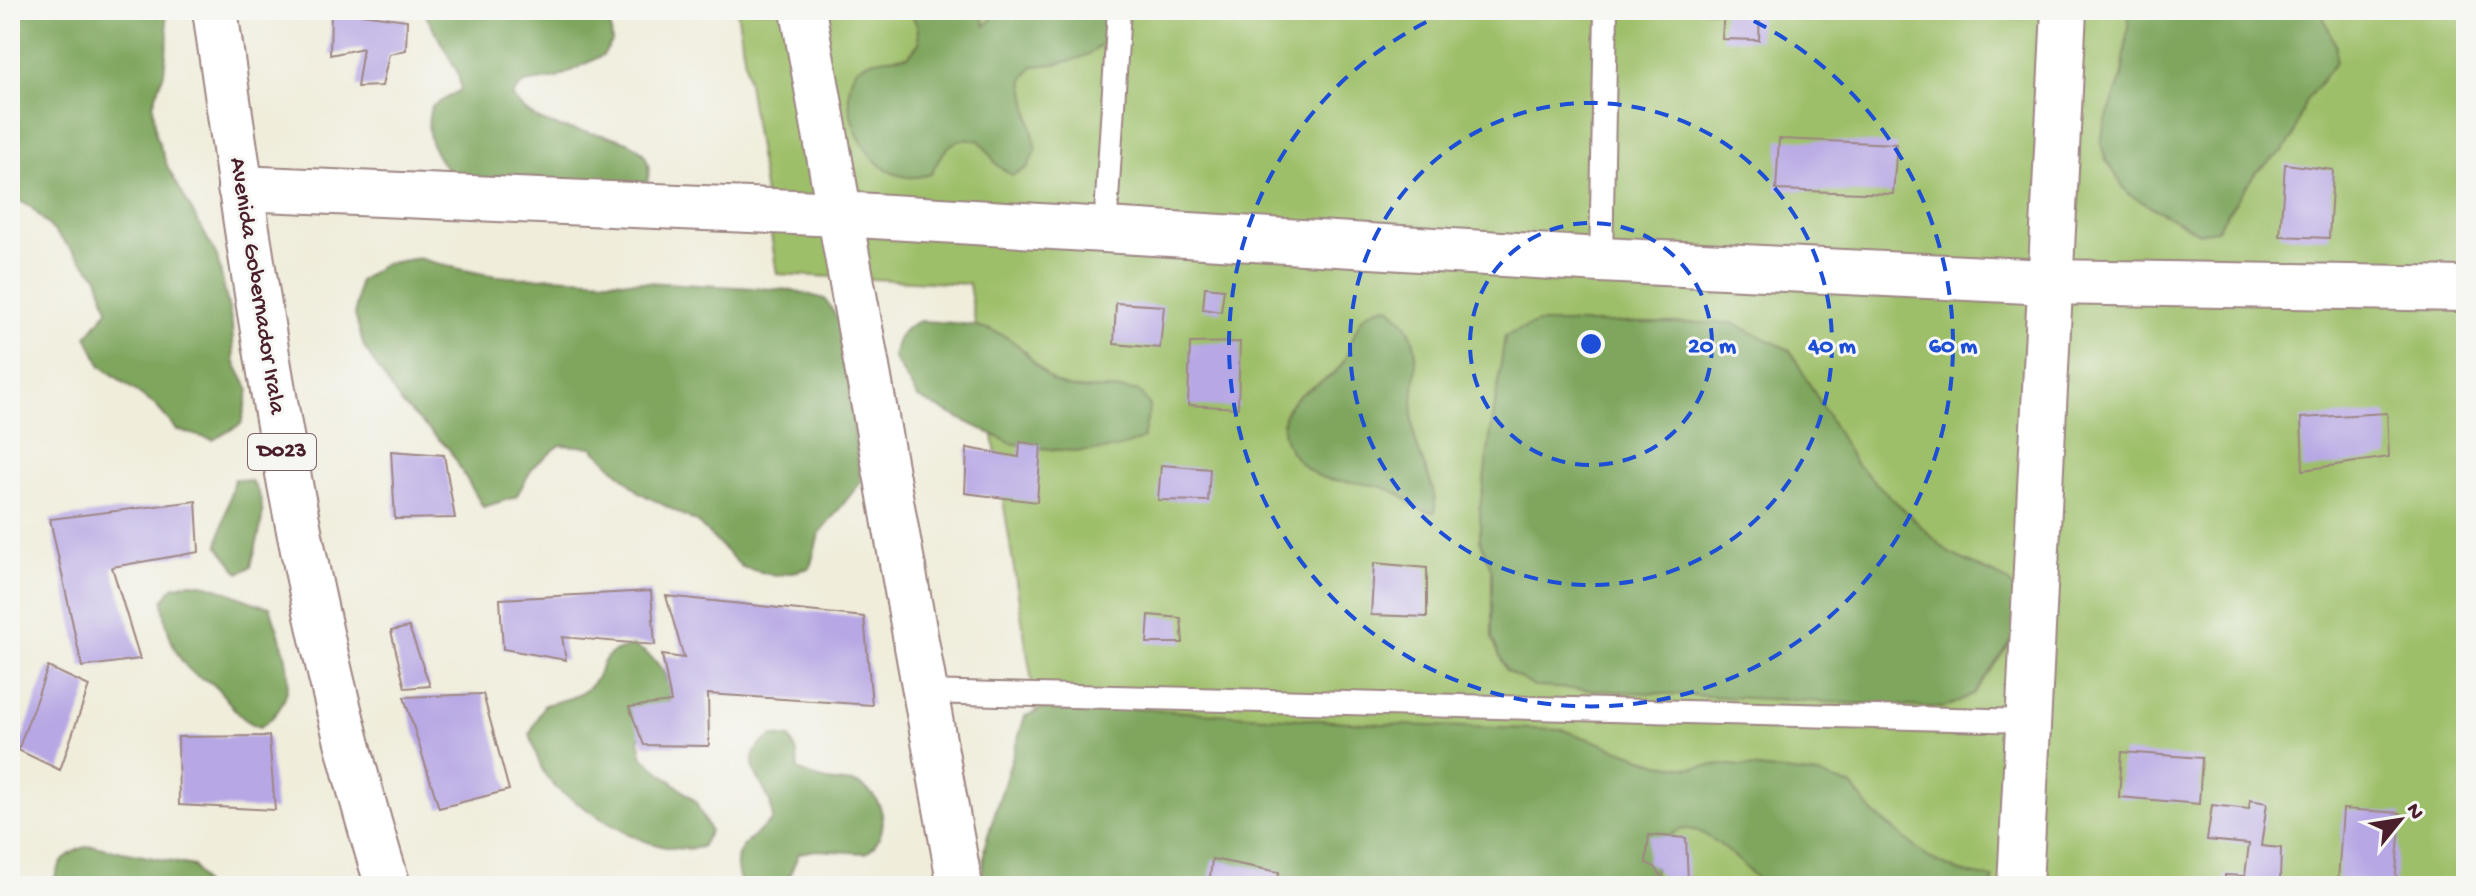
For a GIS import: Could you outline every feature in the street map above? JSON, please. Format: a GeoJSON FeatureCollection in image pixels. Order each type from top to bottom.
{"type":"FeatureCollection","features":[{"type":"Feature","properties":{"kind":"street","name":"Avenida Gobernador Irala"},"geometry":{"type":"LineString","coordinates":[[215,10],[279,435],[327,652],[388,886]]}},
{"type":"Feature","properties":{"kind":"street"},"geometry":{"type":"LineString","coordinates":[[803,10],[960,886]]}},
{"type":"Feature","properties":{"kind":"street"},"geometry":{"type":"LineString","coordinates":[[2020,886],[2064,10]]}},
{"type":"Feature","properties":{"kind":"street"},"geometry":{"type":"LineString","coordinates":[[240,188],[840,214],[1601,260],[2050,282],[2466,289]]}},
{"type":"Feature","properties":{"kind":"lane"},"geometry":{"type":"LineString","coordinates":[[1105,231],[1119,10]]}},
{"type":"Feature","properties":{"kind":"lane"},"geometry":{"type":"LineString","coordinates":[[1601,260],[1606,10]]}},
{"type":"Feature","properties":{"kind":"lane"},"geometry":{"type":"LineString","coordinates":[[924,692],[2028,721]]}},
{"type":"Feature","properties":{"kind":"green space"},"geometry":{"type":"Polygon","coordinates":[[[10,10],[165,10],[168,36],[164,72],[153,105],[156,135],[168,168],[217,256],[232,324],[234,361],[249,390],[241,424],[213,440],[177,430],[156,406],[101,366],[87,336],[108,310],[98,277],[31,207],[10,196],[10,71],[22,65],[10,38],[10,10]]]}},
{"type":"Feature","properties":{"kind":"green space"},"geometry":{"type":"Polygon","coordinates":[[[423,10],[609,10],[612,42],[603,55],[557,78],[524,83],[512,96],[530,114],[547,123],[605,135],[637,147],[646,158],[649,173],[643,194],[577,190],[538,178],[476,181],[452,173],[443,165],[431,143],[429,119],[431,107],[461,90],[458,73],[423,10]]]}},
{"type":"Feature","properties":{"kind":"green space"},"geometry":{"type":"Polygon","coordinates":[[[737,10],[2466,10],[2466,886],[1064,886],[969,284],[777,274],[737,10]]]}},
{"type":"Feature","properties":{"kind":"green space"},"geometry":{"type":"Polygon","coordinates":[[[909,10],[980,10],[985,26],[1000,10],[1102,10],[1106,26],[1098,48],[1074,60],[1033,66],[1023,80],[1036,150],[1027,168],[1012,175],[998,166],[980,141],[962,140],[944,151],[931,174],[907,177],[887,170],[871,156],[859,138],[849,96],[852,78],[860,66],[877,59],[908,56],[919,43],[917,25],[909,10]]]}},
{"type":"Feature","properties":{"kind":"green space"},"geometry":{"type":"Polygon","coordinates":[[[2130,10],[2320,10],[2336,45],[2336,62],[2305,102],[2293,137],[2283,151],[2256,172],[2216,230],[2199,233],[2128,194],[2106,160],[2101,144],[2104,126],[2122,77],[2130,10]]]}},
{"type":"Feature","properties":{"kind":"green space"},"geometry":{"type":"Polygon","coordinates":[[[418,258],[501,276],[792,290],[825,299],[843,327],[854,362],[850,398],[861,482],[819,534],[810,568],[776,576],[742,567],[697,522],[640,493],[592,447],[560,445],[533,467],[516,497],[483,507],[449,449],[401,403],[364,347],[355,315],[359,281],[384,264],[418,258]]]}},
{"type":"Feature","properties":{"kind":"green space"},"geometry":{"type":"Polygon","coordinates":[[[1388,306],[1403,320],[1415,349],[1414,434],[1431,482],[1435,512],[1415,507],[1395,492],[1381,487],[1328,479],[1308,470],[1292,453],[1283,432],[1283,421],[1292,403],[1339,368],[1366,315],[1388,306]]]}},
{"type":"Feature","properties":{"kind":"green space"},"geometry":{"type":"Polygon","coordinates":[[[920,321],[973,325],[998,333],[1020,347],[1044,373],[1061,385],[1140,392],[1150,406],[1143,438],[1129,445],[1095,451],[1010,443],[918,398],[893,357],[901,334],[920,321]]]}},
{"type":"Feature","properties":{"kind":"green space"},"geometry":{"type":"Polygon","coordinates":[[[1537,323],[1732,323],[1790,350],[1855,463],[1949,553],[2008,581],[2026,608],[2014,638],[1973,694],[1944,708],[1535,687],[1506,670],[1492,638],[1492,571],[1480,540],[1480,507],[1505,336],[1537,323]]]}},
{"type":"Feature","properties":{"kind":"green space"},"geometry":{"type":"Polygon","coordinates":[[[234,479],[251,481],[258,491],[262,511],[251,567],[239,573],[218,545],[234,479]]]}},
{"type":"Feature","properties":{"kind":"green space"},"geometry":{"type":"Polygon","coordinates":[[[190,583],[212,586],[270,607],[285,656],[288,687],[274,715],[260,727],[240,715],[213,684],[194,674],[175,650],[163,601],[173,587],[190,583]]]}},
{"type":"Feature","properties":{"kind":"green space"},"geometry":{"type":"Polygon","coordinates":[[[634,646],[661,668],[668,683],[670,701],[648,723],[639,739],[643,757],[695,801],[710,831],[701,847],[664,847],[610,824],[554,786],[544,773],[535,751],[530,734],[544,705],[571,698],[586,690],[606,658],[634,646]]]}},
{"type":"Feature","properties":{"kind":"green space"},"geometry":{"type":"Polygon","coordinates":[[[1055,704],[1398,725],[1563,730],[1659,764],[1690,768],[1723,764],[1819,775],[1852,786],[1873,813],[1929,858],[1960,872],[1993,878],[1992,886],[1764,886],[1715,841],[1694,830],[1683,829],[1673,833],[1660,851],[1654,886],[1314,886],[1271,871],[1238,870],[1198,886],[981,886],[985,845],[1025,716],[1055,704]]]}},
{"type":"Feature","properties":{"kind":"green space"},"geometry":{"type":"Polygon","coordinates":[[[773,736],[790,738],[797,753],[798,770],[824,780],[860,785],[869,792],[881,809],[882,828],[874,846],[866,853],[816,850],[799,853],[785,886],[742,886],[738,854],[772,820],[771,807],[753,765],[760,746],[773,736]]]}},
{"type":"Feature","properties":{"kind":"green space"},"geometry":{"type":"Polygon","coordinates":[[[93,846],[193,866],[205,886],[52,886],[65,858],[77,850],[93,846]]]}},
{"type":"Feature","properties":{"kind":"building"},"geometry":{"type":"Polygon","coordinates":[[[331,10],[407,20],[406,50],[389,54],[382,86],[357,87],[363,48],[330,55],[331,10]]]}},
{"type":"Feature","properties":{"kind":"building"},"geometry":{"type":"Polygon","coordinates":[[[1724,10],[1760,10],[1759,40],[1722,39],[1724,10]]]}},
{"type":"Feature","properties":{"kind":"building"},"geometry":{"type":"Polygon","coordinates":[[[1779,139],[1897,144],[1893,194],[1776,190],[1779,139]]]}},
{"type":"Feature","properties":{"kind":"building"},"geometry":{"type":"Polygon","coordinates":[[[2285,164],[2333,170],[2329,238],[2280,236],[2285,164]]]}},
{"type":"Feature","properties":{"kind":"building"},"geometry":{"type":"Polygon","coordinates":[[[1205,287],[1224,289],[1221,312],[1203,309],[1205,287]]]}},
{"type":"Feature","properties":{"kind":"building"},"geometry":{"type":"Polygon","coordinates":[[[1116,303],[1164,306],[1160,348],[1114,344],[1116,303]]]}},
{"type":"Feature","properties":{"kind":"building"},"geometry":{"type":"Polygon","coordinates":[[[1240,342],[1238,408],[1188,405],[1190,343],[1240,342]]]}},
{"type":"Feature","properties":{"kind":"building"},"geometry":{"type":"Polygon","coordinates":[[[2387,413],[2389,457],[2303,470],[2301,418],[2387,413]]]}},
{"type":"Feature","properties":{"kind":"building"},"geometry":{"type":"Polygon","coordinates":[[[1020,442],[1041,445],[1037,502],[965,493],[967,448],[1019,457],[1020,442]]]}},
{"type":"Feature","properties":{"kind":"building"},"geometry":{"type":"Polygon","coordinates":[[[391,451],[444,455],[455,518],[395,519],[391,451]]]}},
{"type":"Feature","properties":{"kind":"building"},"geometry":{"type":"Polygon","coordinates":[[[1161,465],[1210,469],[1208,501],[1158,500],[1161,465]]]}},
{"type":"Feature","properties":{"kind":"building"},"geometry":{"type":"Polygon","coordinates":[[[196,501],[199,552],[112,567],[140,659],[82,667],[50,519],[196,501]]]}},
{"type":"Feature","properties":{"kind":"building"},"geometry":{"type":"Polygon","coordinates":[[[1374,563],[1427,568],[1427,617],[1371,615],[1374,563]]]}},
{"type":"Feature","properties":{"kind":"building"},"geometry":{"type":"Polygon","coordinates":[[[651,591],[655,645],[562,637],[566,660],[503,649],[500,599],[651,591]]]}},
{"type":"Feature","properties":{"kind":"building"},"geometry":{"type":"Polygon","coordinates":[[[666,596],[864,617],[872,705],[708,694],[709,746],[644,745],[629,707],[671,702],[662,655],[684,658],[666,596]]]}},
{"type":"Feature","properties":{"kind":"building"},"geometry":{"type":"Polygon","coordinates":[[[1149,615],[1181,618],[1183,643],[1147,643],[1149,615]]]}},
{"type":"Feature","properties":{"kind":"building"},"geometry":{"type":"Polygon","coordinates":[[[409,627],[430,686],[405,688],[391,631],[409,627]]]}},
{"type":"Feature","properties":{"kind":"building"},"geometry":{"type":"Polygon","coordinates":[[[48,667],[89,686],[60,770],[18,750],[48,667]]]}},
{"type":"Feature","properties":{"kind":"building"},"geometry":{"type":"Polygon","coordinates":[[[483,694],[509,790],[439,808],[404,697],[483,694]]]}},
{"type":"Feature","properties":{"kind":"building"},"geometry":{"type":"Polygon","coordinates":[[[269,736],[275,810],[179,805],[178,737],[269,736]]]}},
{"type":"Feature","properties":{"kind":"building"},"geometry":{"type":"Polygon","coordinates":[[[2122,752],[2202,758],[2199,804],[2119,797],[2122,752]]]}},
{"type":"Feature","properties":{"kind":"building"},"geometry":{"type":"Polygon","coordinates":[[[2250,800],[2267,803],[2261,846],[2281,848],[2280,880],[2313,882],[2313,886],[2225,886],[2225,875],[2245,876],[2249,844],[2207,840],[2212,805],[2249,809],[2250,800]]]}},
{"type":"Feature","properties":{"kind":"building"},"geometry":{"type":"Polygon","coordinates":[[[2343,809],[2401,813],[2395,884],[2338,881],[2343,809]]]}},
{"type":"Feature","properties":{"kind":"building"},"geometry":{"type":"Polygon","coordinates":[[[1649,835],[1686,838],[1688,881],[1665,882],[1655,867],[1646,863],[1649,835]]]}},
{"type":"Feature","properties":{"kind":"building"},"geometry":{"type":"Polygon","coordinates":[[[1212,859],[1279,872],[1278,886],[1209,886],[1212,859]]]}},
{"type":"Feature","properties":{"kind":"building"},"geometry":{"type":"Polygon","coordinates":[[[2160,880],[2193,884],[2193,886],[2159,886],[2160,880]]]}}]}
